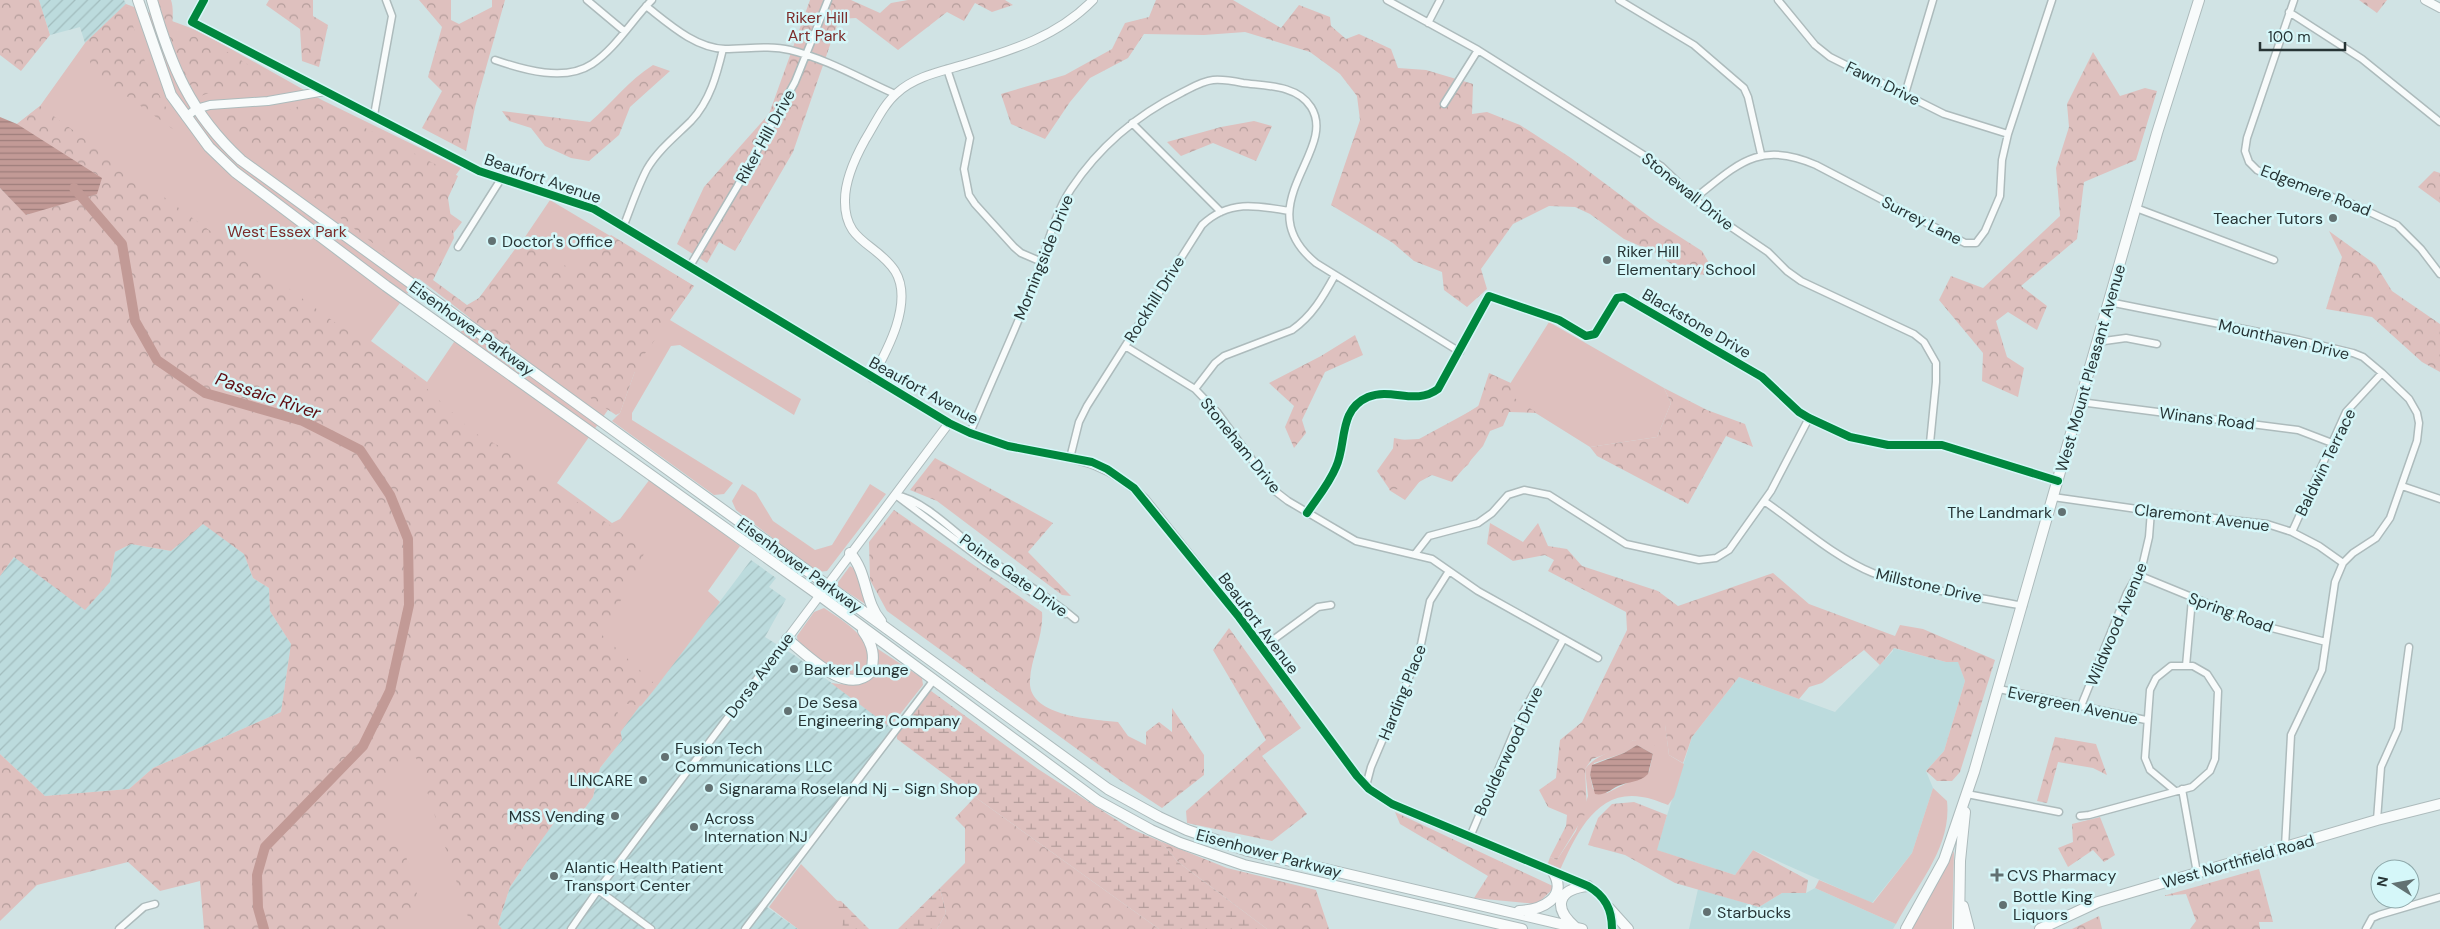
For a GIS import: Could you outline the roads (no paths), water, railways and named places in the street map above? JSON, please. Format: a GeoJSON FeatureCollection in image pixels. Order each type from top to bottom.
{"type":"FeatureCollection","features":[{"type":"Feature","properties":{"kind":"main road","name":"Eisenhower Parkway"},"geometry":{"type":"LineString","coordinates":[[138,0],[171,95],[209,147],[235,172],[386,286],[819,595],[1098,801],[1151,830],[1180,843],[1244,865],[1522,929]]}},
{"type":"Feature","properties":{"kind":"main road","name":"Eisenhower Parkway"},"geometry":{"type":"LineString","coordinates":[[152,0],[175,70],[196,109],[219,139],[241,160],[1108,789],[1158,817],[1187,830],[1248,851],[1579,928]]}},
{"type":"Feature","properties":{"kind":"main road","name":"West Mount Pleasant Avenue"},"geometry":{"type":"LineString","coordinates":[[1906,929],[1944,860],[1967,794],[2023,606],[2136,208],[2199,0]]}},
{"type":"Feature","properties":{"kind":"main road"},"geometry":{"type":"LineString","coordinates":[[850,554],[863,572],[871,603],[877,617],[888,630]]}},
{"type":"Feature","properties":{"kind":"main road"},"geometry":{"type":"LineString","coordinates":[[787,639],[836,677],[846,681],[857,680],[871,672],[873,662],[873,652],[868,639],[858,624]]}},
{"type":"Feature","properties":{"kind":"main road","name":"West Mount Pleasant Avenue"},"geometry":{"type":"LineString","coordinates":[[1959,929],[1960,861],[1967,794]]}},
{"type":"Feature","properties":{"kind":"main road","name":"West Northfield Road"},"geometry":{"type":"LineString","coordinates":[[2040,929],[2098,902],[2377,820],[2439,807]]}},
{"type":"Feature","properties":{"kind":"main road"},"geometry":{"type":"LineString","coordinates":[[1509,912],[1530,910],[1548,903],[1558,887],[1558,882],[1553,872]]}},
{"type":"Feature","properties":{"kind":"main road"},"geometry":{"type":"LineString","coordinates":[[1579,928],[1568,920],[1562,909],[1562,899],[1566,892],[1573,888],[1588,886]]}},
{"type":"Feature","properties":{"kind":"main road"},"geometry":{"type":"LineString","coordinates":[[1960,896],[1970,929]]}},
{"type":"Feature","properties":{"kind":"main road"},"geometry":{"type":"LineString","coordinates":[[1609,908],[1628,929]]}},
{"type":"Feature","properties":{"kind":"street","name":"Beaufort Avenue"},"geometry":{"type":"LineString","coordinates":[[204,0],[192,22],[374,115],[458,161],[501,179],[594,209],[624,225],[872,378],[949,423],[970,433],[1008,446],[1092,462],[1108,469],[1134,488],[1262,648],[1366,786],[1392,804],[1588,886],[1600,895],[1609,908]]}},
{"type":"Feature","properties":{"kind":"street"},"geometry":{"type":"LineString","coordinates":[[374,115],[392,16],[386,0]]}},
{"type":"Feature","properties":{"kind":"street"},"geometry":{"type":"LineString","coordinates":[[588,0],[624,31]]}},
{"type":"Feature","properties":{"kind":"street"},"geometry":{"type":"LineString","coordinates":[[496,60],[542,72],[572,72],[591,65],[652,0]]}},
{"type":"Feature","properties":{"kind":"street","name":"Riker Hill Drive"},"geometry":{"type":"LineString","coordinates":[[690,266],[790,91],[828,0]]}},
{"type":"Feature","properties":{"kind":"street"},"geometry":{"type":"LineString","coordinates":[[872,378],[891,343],[898,318],[901,288],[894,270],[851,230],[847,219],[845,198],[849,176],[861,148],[895,94],[917,80],[947,69],[1016,49],[1040,38],[1080,13],[1093,0]]}},
{"type":"Feature","properties":{"kind":"street","name":"Stonewall Drive"},"geometry":{"type":"LineString","coordinates":[[1387,0],[1478,50],[1661,166],[1710,212],[1768,252],[1786,271],[1801,281],[1914,334],[1924,342],[1936,363],[1930,443]]}},
{"type":"Feature","properties":{"kind":"street"},"geometry":{"type":"LineString","coordinates":[[1428,23],[1440,0]]}},
{"type":"Feature","properties":{"kind":"street"},"geometry":{"type":"LineString","coordinates":[[1619,0],[1694,46],[1744,88],[1748,97],[1761,154]]}},
{"type":"Feature","properties":{"kind":"street","name":"Fawn Drive"},"geometry":{"type":"LineString","coordinates":[[1778,0],[1815,44],[1830,57],[1944,114],[2008,134]]}},
{"type":"Feature","properties":{"kind":"street"},"geometry":{"type":"LineString","coordinates":[[1905,94],[1934,0]]}},
{"type":"Feature","properties":{"kind":"street","name":"Surrey Lane"},"geometry":{"type":"LineString","coordinates":[[1695,198],[1727,172],[1761,154],[1784,154],[1806,160],[1971,244],[1980,240],[2000,196],[2002,160],[2008,134],[2052,0]]}},
{"type":"Feature","properties":{"kind":"street","name":"Edgemere Road"},"geometry":{"type":"LineString","coordinates":[[2294,0],[2247,138],[2245,151],[2249,162],[2267,175],[2350,203],[2397,225],[2421,249],[2440,274]]}},
{"type":"Feature","properties":{"kind":"street"},"geometry":{"type":"LineString","coordinates":[[2425,0],[2440,8]]}},
{"type":"Feature","properties":{"kind":"street"},"geometry":{"type":"LineString","coordinates":[[646,6],[684,34],[724,49],[771,47],[806,54],[895,94]]}},
{"type":"Feature","properties":{"kind":"street"},"geometry":{"type":"LineString","coordinates":[[2289,12],[2362,59],[2440,122]]}},
{"type":"Feature","properties":{"kind":"street"},"geometry":{"type":"LineString","coordinates":[[624,225],[647,169],[667,144],[699,111],[706,99],[713,84],[724,49]]}},
{"type":"Feature","properties":{"kind":"street"},"geometry":{"type":"LineString","coordinates":[[1444,104],[1478,50]]}},
{"type":"Feature","properties":{"kind":"street"},"geometry":{"type":"LineString","coordinates":[[947,69],[970,138],[964,169],[969,195],[1014,247],[1021,253],[1042,262]]}},
{"type":"Feature","properties":{"kind":"street","name":"Morningside Drive"},"geometry":{"type":"LineString","coordinates":[[970,433],[1042,262],[1052,229],[1071,189],[1101,150],[1132,123],[1160,103],[1212,80],[1229,80],[1286,89],[1298,94],[1307,101],[1314,112],[1317,132],[1299,173],[1289,211],[1294,234],[1308,256],[1335,275],[1460,352]]}},
{"type":"Feature","properties":{"kind":"street"},"geometry":{"type":"LineString","coordinates":[[186,116],[196,109],[224,102],[268,101],[325,91]]}},
{"type":"Feature","properties":{"kind":"street"},"geometry":{"type":"LineString","coordinates":[[1132,123],[1221,212]]}},
{"type":"Feature","properties":{"kind":"street"},"geometry":{"type":"LineString","coordinates":[[458,246],[501,179]]}},
{"type":"Feature","properties":{"kind":"street","name":"Rockhill Drive"},"geometry":{"type":"LineString","coordinates":[[1070,458],[1079,422],[1198,230],[1221,212],[1237,206],[1251,205],[1289,211]]}},
{"type":"Feature","properties":{"kind":"street"},"geometry":{"type":"LineString","coordinates":[[2136,208],[2274,260]]}},
{"type":"Feature","properties":{"kind":"street"},"geometry":{"type":"LineString","coordinates":[[1195,389],[1215,363],[1224,356],[1292,330],[1300,325],[1318,305],[1335,275]]}},
{"type":"Feature","properties":{"kind":"street","name":"Blackstone Drive"},"geometry":{"type":"LineString","coordinates":[[1307,513],[1337,466],[1344,424],[1356,405],[1366,398],[1378,394],[1416,398],[1428,395],[1442,384],[1489,296],[1559,320],[1586,336],[1595,334],[1616,298],[1624,297],[1762,377],[1799,412],[1850,437],[1888,445],[1930,443],[1942,445],[2058,480]]}},
{"type":"Feature","properties":{"kind":"street","name":"Mounthaven Drive"},"geometry":{"type":"LineString","coordinates":[[2109,302],[2338,348],[2363,357],[2382,372],[2409,399],[2419,423],[2417,441],[2385,528],[2376,538],[2352,552],[2343,562]]}},
{"type":"Feature","properties":{"kind":"street"},"geometry":{"type":"LineString","coordinates":[[2097,342],[2126,338],[2157,344]]}},
{"type":"Feature","properties":{"kind":"street","name":"Stoneham Drive"},"geometry":{"type":"LineString","coordinates":[[1125,346],[1195,389],[1222,418],[1275,491],[1307,513],[1356,541],[1432,559],[1562,640],[1598,658]]}},
{"type":"Feature","properties":{"kind":"street","name":"Baldwin Terrace"},"geometry":{"type":"LineString","coordinates":[[2292,532],[2332,443],[2352,405],[2382,372]]}},
{"type":"Feature","properties":{"kind":"street","name":"Winans Road"},"geometry":{"type":"LineString","coordinates":[[2080,402],[2298,430],[2332,443]]}},
{"type":"Feature","properties":{"kind":"street"},"geometry":{"type":"LineString","coordinates":[[1415,554],[1429,536],[1478,523],[1492,513],[1508,495],[1524,490],[1549,495],[1626,544],[1647,551],[1707,561],[1723,555],[1729,550],[1764,501],[1784,469],[1809,418]]}},
{"type":"Feature","properties":{"kind":"street","name":"Dorsa Avenue"},"geometry":{"type":"LineString","coordinates":[[571,929],[598,890],[949,423]]}},
{"type":"Feature","properties":{"kind":"street"},"geometry":{"type":"LineString","coordinates":[[2402,486],[2440,499]]}},
{"type":"Feature","properties":{"kind":"street","name":"Pointe Gate Drive"},"geometry":{"type":"LineString","coordinates":[[895,494],[914,500],[988,558],[1058,605],[1075,619],[1056,610],[985,562],[895,494]]}},
{"type":"Feature","properties":{"kind":"street","name":"Claremont Avenue"},"geometry":{"type":"LineString","coordinates":[[2053,497],[2152,511],[2252,520],[2292,532],[2319,546],[2343,562]]}},
{"type":"Feature","properties":{"kind":"street","name":"Millstone Drive"},"geometry":{"type":"LineString","coordinates":[[1764,501],[1852,563],[1872,572],[1895,580],[2023,606]]}},
{"type":"Feature","properties":{"kind":"street","name":"Wildwood Avenue"},"geometry":{"type":"LineString","coordinates":[[2082,706],[2127,593],[2138,576],[2149,537],[2152,511]]}},
{"type":"Feature","properties":{"kind":"street"},"geometry":{"type":"LineString","coordinates":[[2285,847],[2291,735],[2322,670],[2335,582],[2343,562]]}},
{"type":"Feature","properties":{"kind":"street","name":"Harding Place"},"geometry":{"type":"LineString","coordinates":[[1366,786],[1371,767],[1419,654],[1430,601],[1449,571]]}},
{"type":"Feature","properties":{"kind":"street","name":"Spring Road"},"geometry":{"type":"LineString","coordinates":[[2138,576],[2192,600],[2260,625],[2326,642]]}},
{"type":"Feature","properties":{"kind":"street"},"geometry":{"type":"LineString","coordinates":[[2186,666],[2192,600]]}},
{"type":"Feature","properties":{"kind":"street"},"geometry":{"type":"LineString","coordinates":[[1262,648],[1318,606],[1331,604]]}},
{"type":"Feature","properties":{"kind":"street","name":"Boulderwood Drive"},"geometry":{"type":"LineString","coordinates":[[1470,837],[1520,718],[1562,640]]}},
{"type":"Feature","properties":{"kind":"street"},"geometry":{"type":"LineString","coordinates":[[2377,820],[2381,767],[2398,729],[2409,647]]}},
{"type":"Feature","properties":{"kind":"street"},"geometry":{"type":"LineString","coordinates":[[2080,816],[2182,789],[2198,783],[2212,765],[2215,759],[2219,705],[2218,691],[2214,682],[2200,669],[2186,666],[2171,666],[2156,678],[2150,690],[2146,720],[2145,758],[2150,770],[2174,790]]}},
{"type":"Feature","properties":{"kind":"street"},"geometry":{"type":"LineString","coordinates":[[745,929],[933,681]]}},
{"type":"Feature","properties":{"kind":"street","name":"Evergreen Avenue"},"geometry":{"type":"LineString","coordinates":[[1999,689],[2146,720]]}},
{"type":"Feature","properties":{"kind":"street"},"geometry":{"type":"LineString","coordinates":[[2182,789],[2196,873]]}},
{"type":"Feature","properties":{"kind":"street"},"geometry":{"type":"LineString","coordinates":[[1967,794],[2059,812]]}},
{"type":"Feature","properties":{"kind":"street"},"geometry":{"type":"LineString","coordinates":[[598,890],[651,929]]}},
{"type":"Feature","properties":{"kind":"street"},"geometry":{"type":"LineString","coordinates":[[2366,929],[2372,918],[2378,915],[2440,897]]}},
{"type":"Feature","properties":{"kind":"street"},"geometry":{"type":"LineString","coordinates":[[119,929],[144,907],[155,904]]}},
{"type":"Feature","properties":{"kind":"street"},"geometry":{"type":"LineString","coordinates":[[1609,908],[1612,929]]}},
{"type":"Feature","properties":{"kind":"waterway","name":"Passaic River"},"geometry":{"type":"LineString","coordinates":[[74,188],[122,244],[135,321],[157,360],[205,393],[303,421],[360,450],[390,495],[408,539],[409,605],[390,691],[363,746],[265,847],[257,875],[258,908],[264,929]]}},
{"type":"Feature","properties":{"kind":"place","name":"Teacher Tutors"},"geometry":{"type":"Point","coordinates":[2333,218]}},
{"type":"Feature","properties":{"kind":"place","name":"Doctor's Office"},"geometry":{"type":"Point","coordinates":[492,241]}},
{"type":"Feature","properties":{"kind":"place","name":"Riker Hill Elementary School"},"geometry":{"type":"Point","coordinates":[1607,260]}},
{"type":"Feature","properties":{"kind":"place","name":"The Landmark"},"geometry":{"type":"Point","coordinates":[2062,512]}},
{"type":"Feature","properties":{"kind":"place","name":"Barker Lounge"},"geometry":{"type":"Point","coordinates":[794,669]}},
{"type":"Feature","properties":{"kind":"place","name":"De Sesa Engineering Company"},"geometry":{"type":"Point","coordinates":[788,711]}},
{"type":"Feature","properties":{"kind":"place","name":"Fusion Tech Communications LLC"},"geometry":{"type":"Point","coordinates":[665,757]}},
{"type":"Feature","properties":{"kind":"place","name":"LINCARE"},"geometry":{"type":"Point","coordinates":[643,780]}},
{"type":"Feature","properties":{"kind":"place","name":"Signarama Roseland Nj - Sign Shop"},"geometry":{"type":"Point","coordinates":[709,788]}},
{"type":"Feature","properties":{"kind":"place","name":"MSS Vending"},"geometry":{"type":"Point","coordinates":[615,816]}},
{"type":"Feature","properties":{"kind":"place","name":"Across Internation NJ"},"geometry":{"type":"Point","coordinates":[694,827]}},
{"type":"Feature","properties":{"kind":"place","name":"CVS Pharmacy"},"geometry":{"type":"Point","coordinates":[1997,875]}},
{"type":"Feature","properties":{"kind":"place","name":"Alantic Health Patient Transport Center"},"geometry":{"type":"Point","coordinates":[554,876]}},
{"type":"Feature","properties":{"kind":"place","name":"Bottle King Liquors"},"geometry":{"type":"Point","coordinates":[2003,905]}},
{"type":"Feature","properties":{"kind":"place","name":"Starbucks"},"geometry":{"type":"Point","coordinates":[1707,912]}},
{"type":"Feature","properties":{"kind":"park label","name":"Riker Hill Art Park"},"geometry":{"type":"Point","coordinates":[817,26]}},
{"type":"Feature","properties":{"kind":"park label","name":"West Essex Park"},"geometry":{"type":"Point","coordinates":[287,231]}}]}
